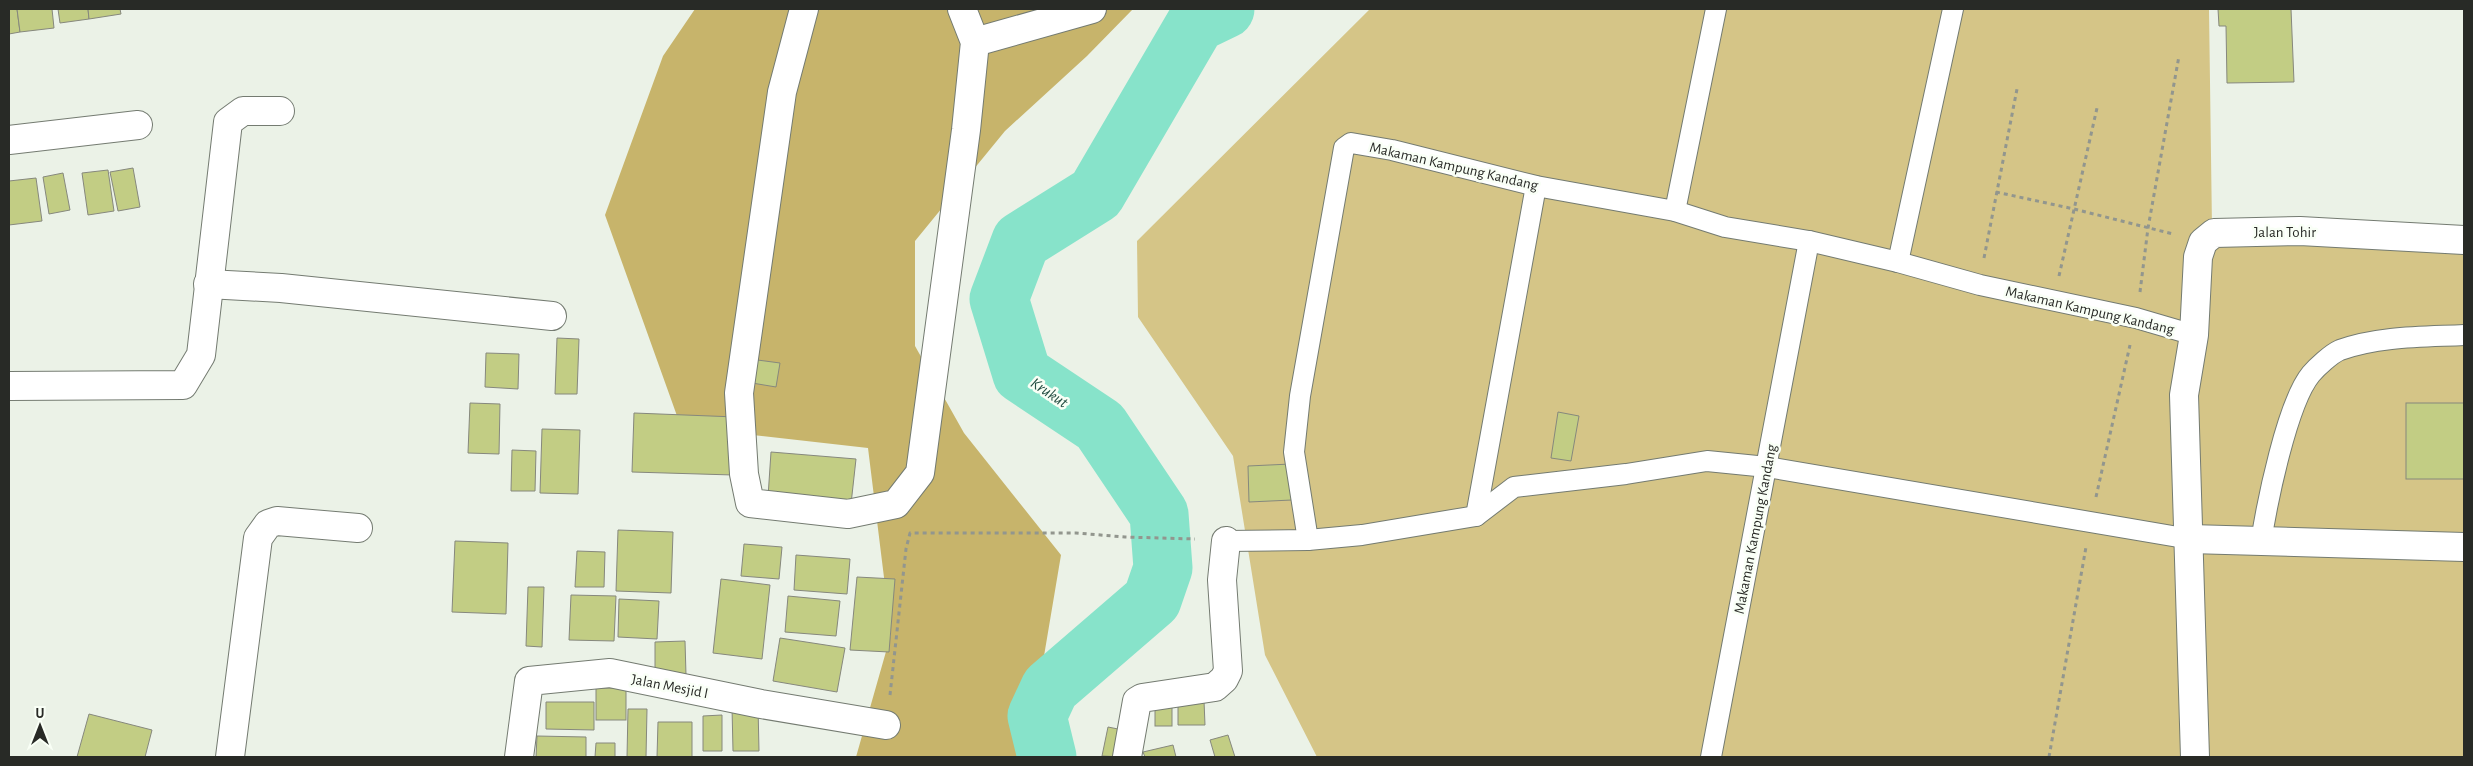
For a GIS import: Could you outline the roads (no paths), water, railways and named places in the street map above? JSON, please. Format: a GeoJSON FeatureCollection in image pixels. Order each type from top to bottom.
{"type":"FeatureCollection","features":[{"type":"Feature","properties":{"kind":"street"},"geometry":{"type":"LineString","coordinates":[[804,9],[782,92],[739,393],[744,474],[750,503],[848,514],[896,504],[920,473],[966,130],[974,42],[962,9]]}},
{"type":"Feature","properties":{"kind":"street"},"geometry":{"type":"LineString","coordinates":[[974,42],[1092,9]]}},
{"type":"Feature","properties":{"kind":"street"},"geometry":{"type":"LineString","coordinates":[[9,386],[183,384],[201,355],[228,122],[243,111],[280,111]]}},
{"type":"Feature","properties":{"kind":"street"},"geometry":{"type":"LineString","coordinates":[[9,140],[138,126]]}},
{"type":"Feature","properties":{"kind":"street","name":"Jalan Tohir"},"geometry":{"type":"LineString","coordinates":[[2194,335],[2198,257],[2203,242],[2214,233],[2300,230],[2464,240]]}},
{"type":"Feature","properties":{"kind":"street"},"geometry":{"type":"LineString","coordinates":[[208,284],[281,288],[552,316]]}},
{"type":"Feature","properties":{"kind":"street","name":"Makaman Kampung Kandang"},"geometry":{"type":"LineString","coordinates":[[2194,335],[2184,395],[2196,757]]}},
{"type":"Feature","properties":{"kind":"street"},"geometry":{"type":"LineString","coordinates":[[230,757],[258,538],[268,524],[276,521],[358,528]]}},
{"type":"Feature","properties":{"kind":"street"},"geometry":{"type":"LineString","coordinates":[[2190,539],[2464,547]]}},
{"type":"Feature","properties":{"kind":"street"},"geometry":{"type":"LineString","coordinates":[[1127,757],[1137,701],[1142,698],[1215,686],[1224,679],[1228,671],[1222,580],[1226,541]]}},
{"type":"Feature","properties":{"kind":"street","name":"Jalan Mesjid I"},"geometry":{"type":"LineString","coordinates":[[519,757],[529,681],[601,674],[610,674],[760,704],[886,725]]}},
{"type":"Feature","properties":{"kind":"lane"},"geometry":{"type":"LineString","coordinates":[[1675,211],[1716,9]]}},
{"type":"Feature","properties":{"kind":"lane"},"geometry":{"type":"LineString","coordinates":[[1898,262],[1953,9]]}},
{"type":"Feature","properties":{"kind":"lane","name":"Makaman Kampung Kandang"},"geometry":{"type":"LineString","coordinates":[[1308,540],[1294,452],[1300,396],[1345,146],[1354,143],[1392,150],[1536,186],[1675,211],[1725,227],[1809,241],[1898,262],[1980,285],[2136,318],[2194,335]]}},
{"type":"Feature","properties":{"kind":"lane"},"geometry":{"type":"LineString","coordinates":[[1476,516],[1536,186]]}},
{"type":"Feature","properties":{"kind":"lane","name":"Makaman Kampung Kandang"},"geometry":{"type":"LineString","coordinates":[[1711,757],[1809,241]]}},
{"type":"Feature","properties":{"kind":"lane"},"geometry":{"type":"LineString","coordinates":[[2261,542],[2267,504],[2293,410],[2310,375],[2338,351],[2385,339],[2464,335]]}},
{"type":"Feature","properties":{"kind":"lane"},"geometry":{"type":"LineString","coordinates":[[1226,541],[1308,540],[1362,535],[1476,516],[1514,487],[1626,474],[1707,461],[1767,467],[2190,539]]}},
{"type":"Feature","properties":{"kind":"waterway","name":"Krukut"},"geometry":{"type":"LineString","coordinates":[[1047,757],[1037,716],[1050,688],[1152,600],[1163,568],[1159,514],[1100,426],[1022,374],[999,299],[1021,241],[1096,194],[1196,23],[1225,9]]}}]}
